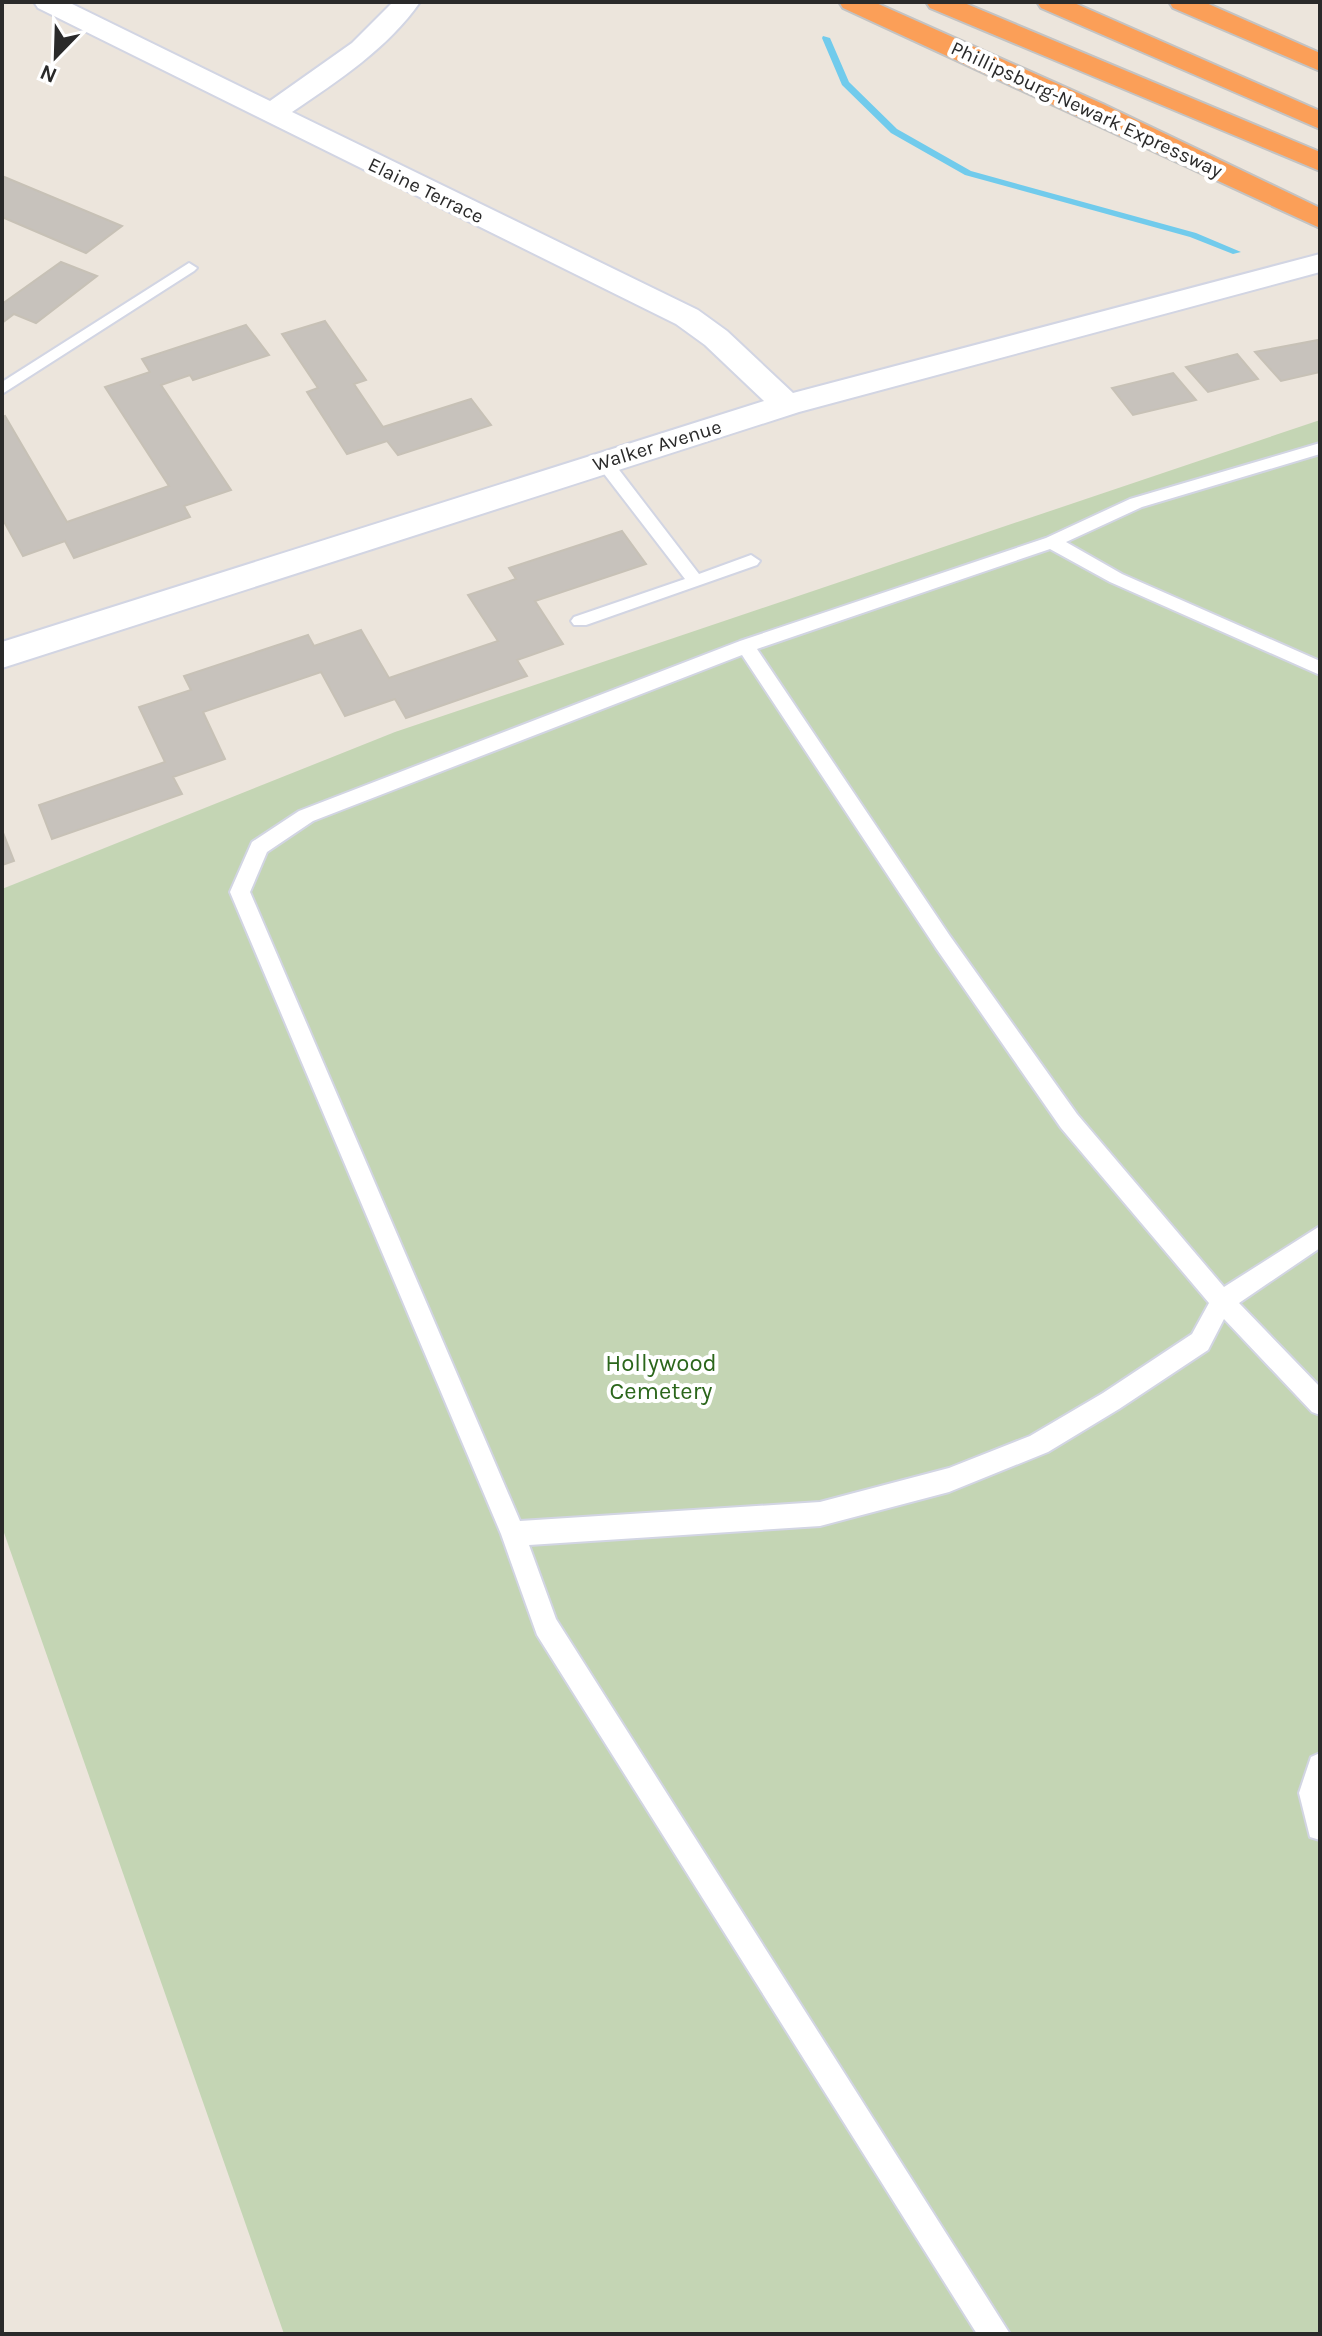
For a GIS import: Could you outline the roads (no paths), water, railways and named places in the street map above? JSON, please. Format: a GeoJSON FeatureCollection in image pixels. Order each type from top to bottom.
{"type":"FeatureCollection","features":[{"type":"Feature","properties":{"kind":"highway","name":"Phillipsburg-Newark Expressway"},"geometry":{"type":"LineString","coordinates":[[852,2],[1320,219]]}},
{"type":"Feature","properties":{"kind":"highway"},"geometry":{"type":"LineString","coordinates":[[939,2],[1320,162]]}},
{"type":"Feature","properties":{"kind":"highway"},"geometry":{"type":"LineString","coordinates":[[981,2],[1320,162]]}},
{"type":"Feature","properties":{"kind":"highway"},"geometry":{"type":"LineString","coordinates":[[1050,2],[1320,120]]}},
{"type":"Feature","properties":{"kind":"highway"},"geometry":{"type":"LineString","coordinates":[[1087,2],[1320,120]]}},
{"type":"Feature","properties":{"kind":"highway"},"geometry":{"type":"LineString","coordinates":[[1182,2],[1320,63]]}},
{"type":"Feature","properties":{"kind":"street","name":"Elaine Terrace"},"geometry":{"type":"LineString","coordinates":[[47,2],[687,317],[716,338],[787,405]]}},
{"type":"Feature","properties":{"kind":"street"},"geometry":{"type":"LineString","coordinates":[[270,114],[322,79],[397,15],[407,2]]}},
{"type":"Feature","properties":{"kind":"street","name":"Walker Avenue"},"geometry":{"type":"LineString","coordinates":[[2,655],[787,405],[1320,263]]}},
{"type":"Feature","properties":{"kind":"lane"},"geometry":{"type":"LineString","coordinates":[[2,389],[189,268]]}},
{"type":"Feature","properties":{"kind":"lane"},"geometry":{"type":"LineString","coordinates":[[995,2334],[546,1626],[513,1534],[240,892],[259,847],[306,816],[746,646],[1052,542],[1136,503],[1320,448]]}},
{"type":"Feature","properties":{"kind":"lane"},"geometry":{"type":"LineString","coordinates":[[604,462],[696,582]]}},
{"type":"Feature","properties":{"kind":"lane"},"geometry":{"type":"LineString","coordinates":[[1052,542],[1116,578],[1320,668]]}},
{"type":"Feature","properties":{"kind":"lane"},"geometry":{"type":"LineString","coordinates":[[580,621],[751,561]]}},
{"type":"Feature","properties":{"kind":"lane"},"geometry":{"type":"LineString","coordinates":[[746,646],[943,942],[1069,1121],[1222,1301],[1320,1404]]}},
{"type":"Feature","properties":{"kind":"lane"},"geometry":{"type":"LineString","coordinates":[[513,1534],[820,1514],[949,1480],[1039,1444],[1111,1401],[1200,1342],[1222,1301],[1320,1236]]}},
{"type":"Feature","properties":{"kind":"lane"},"geometry":{"type":"LineString","coordinates":[[1320,1766],[1312,1793],[1320,1827]]}},
{"type":"Feature","properties":{"kind":"waterway"},"geometry":{"type":"LineString","coordinates":[[826,38],[845,83],[894,131],[968,173],[1193,235],[1236,252]]}},
{"type":"Feature","properties":{"kind":"park label","name":"Hollywood Cemetery"},"geometry":{"type":"Point","coordinates":[661,1377]}}]}
